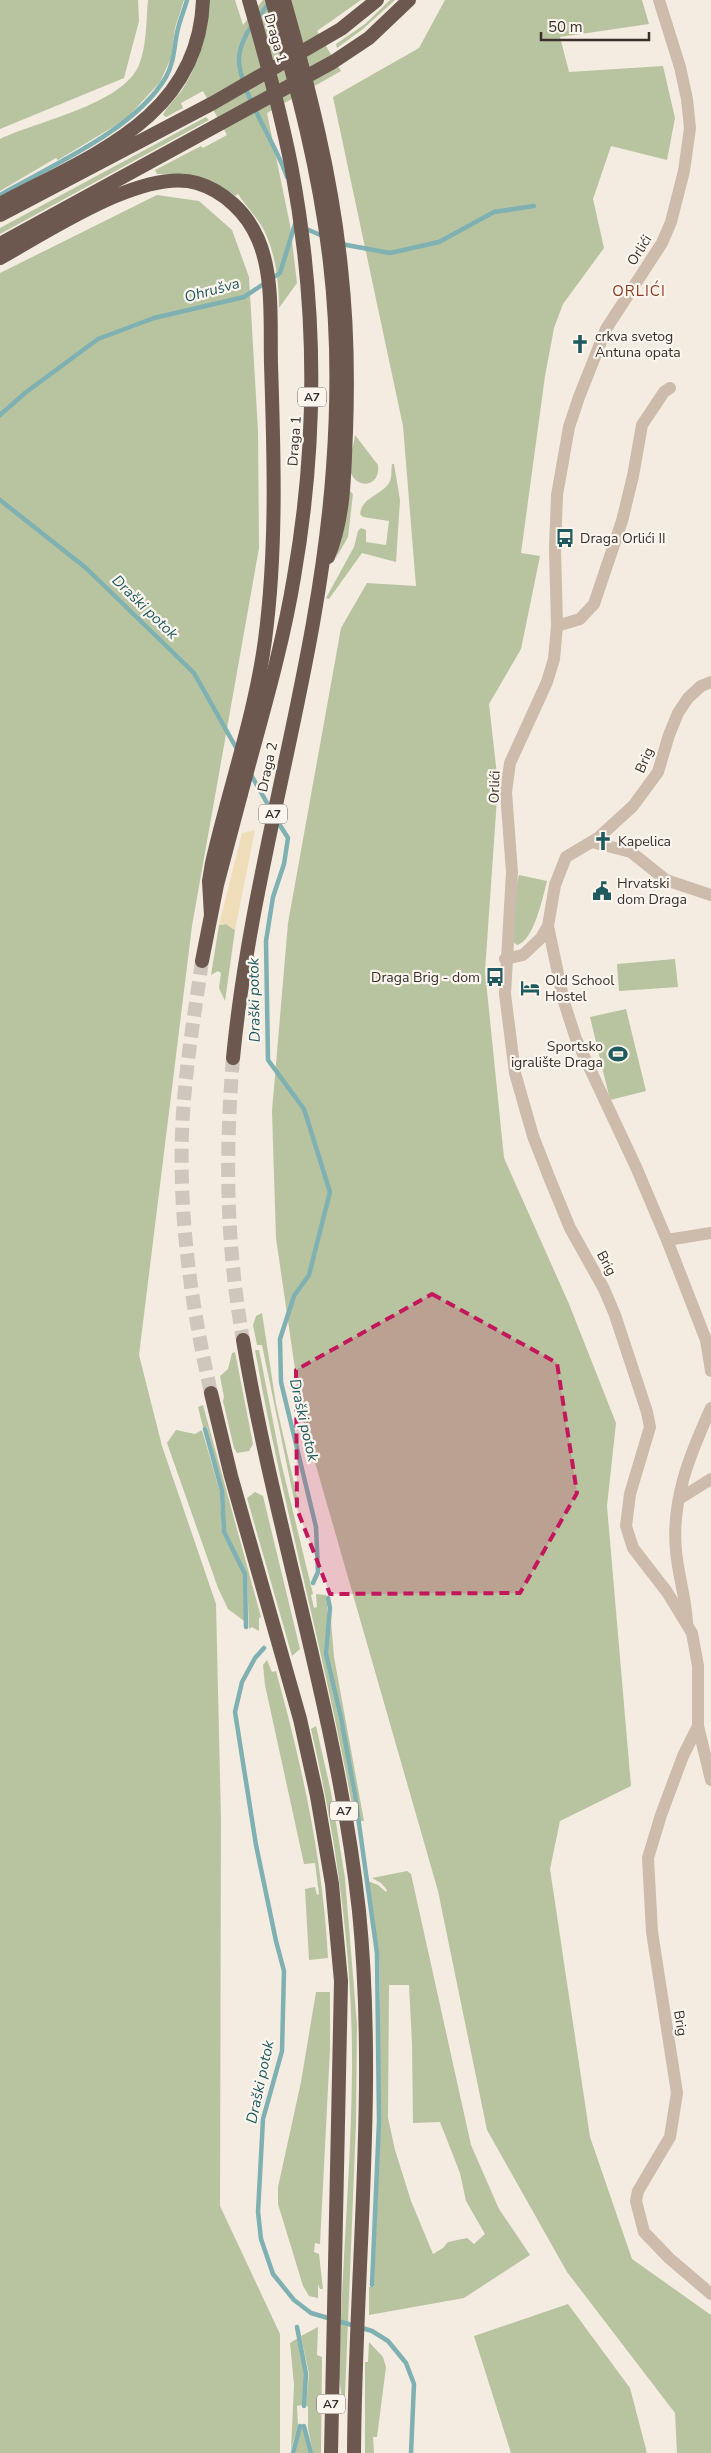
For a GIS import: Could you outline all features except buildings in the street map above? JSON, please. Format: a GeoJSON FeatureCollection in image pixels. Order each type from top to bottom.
{"type":"FeatureCollection","features":[{"type":"Feature","properties":{"kind":"highway"},"geometry":{"type":"LineString","coordinates":[[0,204],[122,138],[148,119],[174,91],[187,68],[199,36],[203,0]]}},
{"type":"Feature","properties":{"kind":"highway","name":"Draga 1"},"geometry":{"type":"LineString","coordinates":[[236,793],[290,602],[308,474],[312,412],[312,352],[302,231],[291,164],[277,100],[249,0]]}},
{"type":"Feature","properties":{"kind":"highway","name":"Draga 1"},"geometry":{"type":"LineString","coordinates":[[272,0],[300,103],[324,219],[334,316],[341,431]]}},
{"type":"Feature","properties":{"kind":"highway"},"geometry":{"type":"LineString","coordinates":[[284,0],[309,92],[331,192],[344,305],[347,387],[341,431]]}},
{"type":"Feature","properties":{"kind":"highway"},"geometry":{"type":"LineString","coordinates":[[0,215],[213,103],[322,41],[356,18],[377,0]]}},
{"type":"Feature","properties":{"kind":"highway"},"geometry":{"type":"LineString","coordinates":[[0,244],[333,62],[369,38],[409,0]]}},
{"type":"Feature","properties":{"kind":"highway"},"geometry":{"type":"LineString","coordinates":[[0,258],[104,202],[150,184],[164,181],[196,183],[221,195],[245,217],[259,241],[269,295],[273,488],[265,640],[236,793]]}},
{"type":"Feature","properties":{"kind":"highway","name":"Draga 2"},"geometry":{"type":"LineString","coordinates":[[233,1058],[237,1016],[258,889],[320,576],[335,540],[343,504],[341,431]]}},
{"type":"Feature","properties":{"kind":"highway","name":"A7"},"geometry":{"type":"LineString","coordinates":[[202,961],[236,793]]}},
{"type":"Feature","properties":{"kind":"highway","name":"A7"},"geometry":{"type":"LineString","coordinates":[[243,1340],[267,1465],[340,1785],[358,1908],[365,2009],[366,2093],[354,2358],[354,2453]]}},
{"type":"Feature","properties":{"kind":"highway","name":"A7"},"geometry":{"type":"LineString","coordinates":[[211,1393],[231,1476],[300,1719],[317,1796],[332,1884],[341,1981],[331,2354],[331,2453]]}},
{"type":"Feature","properties":{"kind":"street","name":"Orlići"},"geometry":{"type":"LineString","coordinates":[[505,958],[512,872],[507,779],[518,743],[547,682],[554,659],[557,626],[555,548],[557,495],[563,451],[579,397],[606,329],[654,257],[671,222],[688,147],[690,118],[683,78],[659,0]]}},
{"type":"Feature","properties":{"kind":"street"},"geometry":{"type":"LineString","coordinates":[[557,626],[580,619],[594,604],[622,521],[633,476],[642,425],[664,392],[670,388]]}},
{"type":"Feature","properties":{"kind":"street","name":"Brig"},"geometry":{"type":"LineString","coordinates":[[711,682],[701,686],[688,698],[678,713],[658,772],[633,806],[592,842],[574,851],[561,866],[548,926],[532,948],[523,955],[505,958],[505,994],[515,1073],[533,1136],[561,1209],[604,1289],[615,1316],[650,1427],[630,1494],[626,1526],[636,1553],[667,1592],[688,1623],[696,1644],[698,1726],[711,1780]]}},
{"type":"Feature","properties":{"kind":"street"},"geometry":{"type":"LineString","coordinates":[[592,842],[631,852],[666,880],[711,895]]}},
{"type":"Feature","properties":{"kind":"street","name":"Brig"},"geometry":{"type":"LineString","coordinates":[[548,926],[564,1002],[576,1039],[636,1167],[667,1240],[706,1340],[711,1371]]}},
{"type":"Feature","properties":{"kind":"street"},"geometry":{"type":"LineString","coordinates":[[667,1240],[711,1233]]}},
{"type":"Feature","properties":{"kind":"street","name":"Brig"},"geometry":{"type":"LineString","coordinates":[[688,1623],[687,1607],[678,1572],[675,1545],[676,1511],[691,1452],[711,1408]]}},
{"type":"Feature","properties":{"kind":"street"},"geometry":{"type":"LineString","coordinates":[[679,1499],[711,1479]]}},
{"type":"Feature","properties":{"kind":"street","name":"Brig"},"geometry":{"type":"LineString","coordinates":[[698,1726],[683,1756],[661,1815],[648,1858],[652,1932],[677,2092],[670,2137],[638,2191],[636,2201],[644,2232],[669,2258],[711,2294]]}},
{"type":"Feature","properties":{"kind":"highlighted area"},"geometry":{"type":"Polygon","coordinates":[[[432,1294],[557,1363],[577,1493],[520,1593],[330,1594],[297,1509],[296,1370],[432,1294]]]}},
{"type":"Feature","properties":{"kind":"green space"},"geometry":{"type":"Polygon","coordinates":[[[0,0],[138,0],[139,21],[124,78],[0,129],[0,0]]]}},
{"type":"Feature","properties":{"kind":"green space"},"geometry":{"type":"Polygon","coordinates":[[[148,0],[184,0],[175,28],[171,58],[160,82],[126,119],[58,160],[56,158],[0,191],[0,139],[97,101],[115,91],[130,79],[139,65],[144,49],[148,0]]]}},
{"type":"Feature","properties":{"kind":"green space"},"geometry":{"type":"Polygon","coordinates":[[[209,0],[235,0],[243,25],[263,0],[361,0],[317,31],[341,71],[267,113],[290,225],[297,283],[279,308],[277,276],[270,244],[261,225],[238,194],[235,196],[217,185],[198,178],[157,174],[155,170],[227,135],[203,91],[181,103],[183,108],[166,117],[163,115],[182,90],[194,69],[202,47],[209,0]]]}},
{"type":"Feature","properties":{"kind":"green space"},"geometry":{"type":"Polygon","coordinates":[[[390,0],[395,0],[363,29],[337,48],[336,44],[365,24],[390,0]]]}},
{"type":"Feature","properties":{"kind":"green space"},"geometry":{"type":"Polygon","coordinates":[[[445,0],[642,0],[649,24],[560,37],[569,72],[663,66],[675,118],[667,160],[611,146],[593,199],[604,248],[563,304],[554,328],[545,376],[521,553],[540,556],[521,649],[489,704],[498,784],[485,971],[504,1158],[569,1304],[616,1423],[607,1506],[631,1786],[560,1821],[550,1869],[590,2137],[632,2259],[711,2315],[711,2453],[677,2453],[675,2413],[567,2272],[487,2130],[438,1891],[302,1417],[276,1238],[272,1111],[288,923],[341,628],[367,583],[416,586],[403,426],[333,97],[419,48],[445,0]]]}},
{"type":"Feature","properties":{"kind":"green space"},"geometry":{"type":"Polygon","coordinates":[[[206,117],[209,120],[0,234],[0,228],[206,117]]]}},
{"type":"Feature","properties":{"kind":"green space"},"geometry":{"type":"Polygon","coordinates":[[[157,195],[199,201],[232,230],[249,277],[258,431],[259,548],[192,926],[139,1355],[162,1446],[216,1604],[221,1820],[220,2206],[280,2334],[280,2453],[0,2453],[0,273],[157,195]]]}},
{"type":"Feature","properties":{"kind":"green space"},"geometry":{"type":"Polygon","coordinates":[[[355,435],[378,465],[376,478],[367,484],[357,481],[350,470],[355,435]]]}},
{"type":"Feature","properties":{"kind":"green space"},"geometry":{"type":"Polygon","coordinates":[[[392,464],[394,464],[400,500],[396,562],[362,553],[329,599],[326,598],[354,547],[358,531],[361,528],[366,530],[366,542],[386,545],[389,521],[363,517],[360,514],[365,503],[387,486],[391,477],[392,464]]]}},
{"type":"Feature","properties":{"kind":"green space"},"geometry":{"type":"Polygon","coordinates":[[[348,489],[353,494],[348,537],[336,558],[348,489]]]}},
{"type":"Feature","properties":{"kind":"green space"},"geometry":{"type":"Polygon","coordinates":[[[519,875],[547,881],[533,927],[523,942],[517,945],[513,942],[512,903],[519,875]]]}},
{"type":"Feature","properties":{"kind":"green space"},"geometry":{"type":"Polygon","coordinates":[[[226,924],[235,930],[225,1001],[219,988],[221,973],[218,971],[211,975],[219,925],[226,924]]]}},
{"type":"Feature","properties":{"kind":"green space"},"geometry":{"type":"Polygon","coordinates":[[[675,959],[678,987],[619,991],[617,964],[675,959]]]}},
{"type":"Feature","properties":{"kind":"green space","name":"Sportsko igralište Draga"},"geometry":{"type":"Polygon","coordinates":[[[626,1009],[646,1091],[610,1100],[590,1017],[626,1009]]]}},
{"type":"Feature","properties":{"kind":"green space"},"geometry":{"type":"Polygon","coordinates":[[[262,1313],[276,1404],[299,1505],[296,1509],[262,1345],[257,1345],[253,1325],[256,1316],[262,1313]]]}},
{"type":"Feature","properties":{"kind":"green space"},"geometry":{"type":"Polygon","coordinates":[[[255,1350],[259,1350],[281,1462],[313,1594],[311,1595],[314,1608],[317,1607],[316,1594],[326,1595],[328,1616],[324,1654],[344,1741],[357,1821],[355,1821],[332,1703],[278,1468],[255,1350]]]}},
{"type":"Feature","properties":{"kind":"green space"},"geometry":{"type":"Polygon","coordinates":[[[235,1352],[253,1444],[249,1451],[237,1453],[234,1448],[223,1401],[220,1376],[228,1369],[232,1353],[235,1352]]]}},
{"type":"Feature","properties":{"kind":"green space"},"geometry":{"type":"Polygon","coordinates":[[[203,1405],[261,1617],[259,1618],[259,1631],[252,1627],[249,1629],[247,1574],[225,1533],[223,1491],[207,1427],[203,1427],[198,1407],[203,1405]]]}},
{"type":"Feature","properties":{"kind":"green space"},"geometry":{"type":"Polygon","coordinates":[[[176,1430],[195,1434],[202,1430],[220,1492],[222,1533],[244,1575],[244,1621],[228,1609],[218,1588],[167,1443],[176,1430]]]}},
{"type":"Feature","properties":{"kind":"green space"},"geometry":{"type":"Polygon","coordinates":[[[255,1492],[263,1496],[300,1649],[292,1656],[247,1498],[255,1492]]]}},
{"type":"Feature","properties":{"kind":"green space"},"geometry":{"type":"Polygon","coordinates":[[[331,1621],[334,1657],[364,1821],[360,1821],[354,1778],[328,1655],[331,1621]]]}},
{"type":"Feature","properties":{"kind":"green space"},"geometry":{"type":"Polygon","coordinates":[[[267,1660],[272,1672],[276,1671],[303,1777],[321,1885],[328,1958],[309,1960],[305,1889],[315,1887],[317,1895],[319,1894],[315,1863],[304,1864],[265,1685],[263,1665],[267,1660]]]}},
{"type":"Feature","properties":{"kind":"green space"},"geometry":{"type":"Polygon","coordinates":[[[316,1726],[331,1792],[345,1878],[357,2025],[356,2124],[345,2396],[342,2399],[339,2377],[351,2109],[352,2028],[342,1899],[329,1814],[311,1729],[316,1726]]]}},
{"type":"Feature","properties":{"kind":"green space"},"geometry":{"type":"Polygon","coordinates":[[[407,1871],[411,1874],[471,2145],[499,2209],[530,2255],[464,2298],[369,2315],[369,2287],[374,2287],[380,2127],[380,1985],[379,1955],[368,1881],[378,1885],[386,1892],[387,1890],[381,1883],[372,1878],[407,1871]],[[389,1985],[388,2118],[395,2150],[411,2201],[433,2254],[443,2248],[448,2242],[467,2238],[474,2244],[485,2234],[466,2201],[460,2173],[440,2122],[413,2123],[409,1985],[389,1985]]]}},
{"type":"Feature","properties":{"kind":"green space"},"geometry":{"type":"Polygon","coordinates":[[[316,1992],[330,1992],[330,2049],[320,2244],[315,2243],[314,2252],[319,2254],[323,2289],[320,2289],[318,2284],[318,2298],[309,2296],[303,2286],[278,2204],[278,2187],[301,2082],[316,1992]]]}},
{"type":"Feature","properties":{"kind":"green space"},"geometry":{"type":"Polygon","coordinates":[[[568,2304],[630,2388],[647,2453],[511,2453],[474,2336],[568,2304]]]}},
{"type":"Feature","properties":{"kind":"green space"},"geometry":{"type":"Polygon","coordinates":[[[318,2327],[317,2355],[322,2357],[321,2453],[313,2453],[308,2428],[308,2407],[306,2405],[309,2374],[301,2336],[318,2327]]]}},
{"type":"Feature","properties":{"kind":"green space"},"geometry":{"type":"Polygon","coordinates":[[[298,2338],[305,2374],[302,2405],[297,2406],[298,2425],[291,2450],[294,2385],[290,2343],[298,2338]]]}},
{"type":"Feature","properties":{"kind":"green space"},"geometry":{"type":"Polygon","coordinates":[[[369,2342],[383,2357],[386,2367],[377,2437],[373,2437],[374,2453],[365,2453],[365,2362],[368,2362],[369,2342]]]}},
{"type":"Feature","properties":{"kind":"green space"},"geometry":{"type":"Polygon","coordinates":[[[301,2427],[304,2427],[310,2453],[294,2453],[301,2427]]]}},
{"type":"Feature","properties":{"kind":"sand"},"geometry":{"type":"Polygon","coordinates":[[[255,830],[235,930],[226,924],[219,925],[242,833],[255,830]]]}},
{"type":"Feature","properties":{"kind":"waterway"},"geometry":{"type":"LineString","coordinates":[[0,195],[91,145],[134,114],[152,96],[166,77],[171,66],[178,29],[187,0]]}},
{"type":"Feature","properties":{"kind":"waterway","name":"Ohrušva"},"geometry":{"type":"LineString","coordinates":[[257,19],[269,3]]}},
{"type":"Feature","properties":{"kind":"waterway","name":"Ohrušva"},"geometry":{"type":"LineString","coordinates":[[252,25],[241,48],[239,57],[240,70],[251,100],[287,177]]}},
{"type":"Feature","properties":{"kind":"waterway"},"geometry":{"type":"LineString","coordinates":[[341,244],[390,253],[439,242],[494,212],[534,206]]}},
{"type":"Feature","properties":{"kind":"waterway","name":"Ohrušva"},"geometry":{"type":"LineString","coordinates":[[0,415],[25,393],[98,339],[154,318],[244,297],[280,273],[295,224]]}},
{"type":"Feature","properties":{"kind":"waterway"},"geometry":{"type":"LineString","coordinates":[[304,228],[325,237]]}},
{"type":"Feature","properties":{"kind":"waterway","name":"Draški potok"},"geometry":{"type":"LineString","coordinates":[[0,500],[86,568],[194,673],[238,751]]}},
{"type":"Feature","properties":{"kind":"waterway","name":"Draški potok"},"geometry":{"type":"LineString","coordinates":[[250,773],[271,810]]}},
{"type":"Feature","properties":{"kind":"waterway","name":"Draški potok"},"geometry":{"type":"LineString","coordinates":[[276,819],[288,838],[284,864],[273,897],[266,941],[268,1060],[304,1109],[330,1192],[309,1275],[294,1296],[280,1339],[281,1382],[316,1527],[318,1572],[313,1583]]}},
{"type":"Feature","properties":{"kind":"waterway"},"geometry":{"type":"LineString","coordinates":[[205,1429],[222,1491],[224,1532],[245,1574],[246,1627]]}},
{"type":"Feature","properties":{"kind":"waterway"},"geometry":{"type":"LineString","coordinates":[[328,1598],[330,1608],[326,1654],[341,1718],[355,1795],[377,1953],[379,2121],[372,2285]]}},
{"type":"Feature","properties":{"kind":"waterway","name":"Draški potok"},"geometry":{"type":"LineString","coordinates":[[264,1648],[255,1658],[242,1682],[235,1712],[256,1845],[284,1971],[282,2051],[263,2119],[258,2212],[261,2239],[273,2274],[294,2300],[311,2313],[372,2331],[388,2341],[406,2363],[414,2384],[411,2453]]}},
{"type":"Feature","properties":{"kind":"waterway"},"geometry":{"type":"LineString","coordinates":[[297,2327],[306,2374],[304,2406]]}},
{"type":"Feature","properties":{"kind":"waterway"},"geometry":{"type":"LineString","coordinates":[[293,2453],[300,2426]]}},
{"type":"Feature","properties":{"kind":"waterway"},"geometry":{"type":"LineString","coordinates":[[304,2426],[311,2453]]}},
{"type":"Feature","properties":{"kind":"tunnel"},"geometry":{"type":"LineString","coordinates":[[202,961],[185,1090],[182,1167],[188,1265],[211,1393]]}},
{"type":"Feature","properties":{"kind":"tunnel"},"geometry":{"type":"LineString","coordinates":[[233,1058],[228,1165],[230,1234],[237,1304],[243,1340]]}},
{"type":"Feature","properties":{"kind":"place","name":"crkva svetog Antuna opata"},"geometry":{"type":"Point","coordinates":[580,344]}},
{"type":"Feature","properties":{"kind":"place","name":"Draga Orlići II"},"geometry":{"type":"Point","coordinates":[565,538]}},
{"type":"Feature","properties":{"kind":"place","name":"Kapelica"},"geometry":{"type":"Point","coordinates":[603,841]}},
{"type":"Feature","properties":{"kind":"place","name":"Hrvatski dom Draga"},"geometry":{"type":"Point","coordinates":[602,891]}},
{"type":"Feature","properties":{"kind":"place","name":"Draga Brig - dom"},"geometry":{"type":"Point","coordinates":[495,977]}},
{"type":"Feature","properties":{"kind":"place","name":"Old School Hostel"},"geometry":{"type":"Point","coordinates":[530,988]}},
{"type":"Feature","properties":{"kind":"place","name":"Sportsko igralište Draga"},"geometry":{"type":"Point","coordinates":[618,1054]}},
{"type":"Feature","properties":{"kind":"district","name":"ORLIĆI"},"geometry":{"type":"Point","coordinates":[639,291]}}]}
